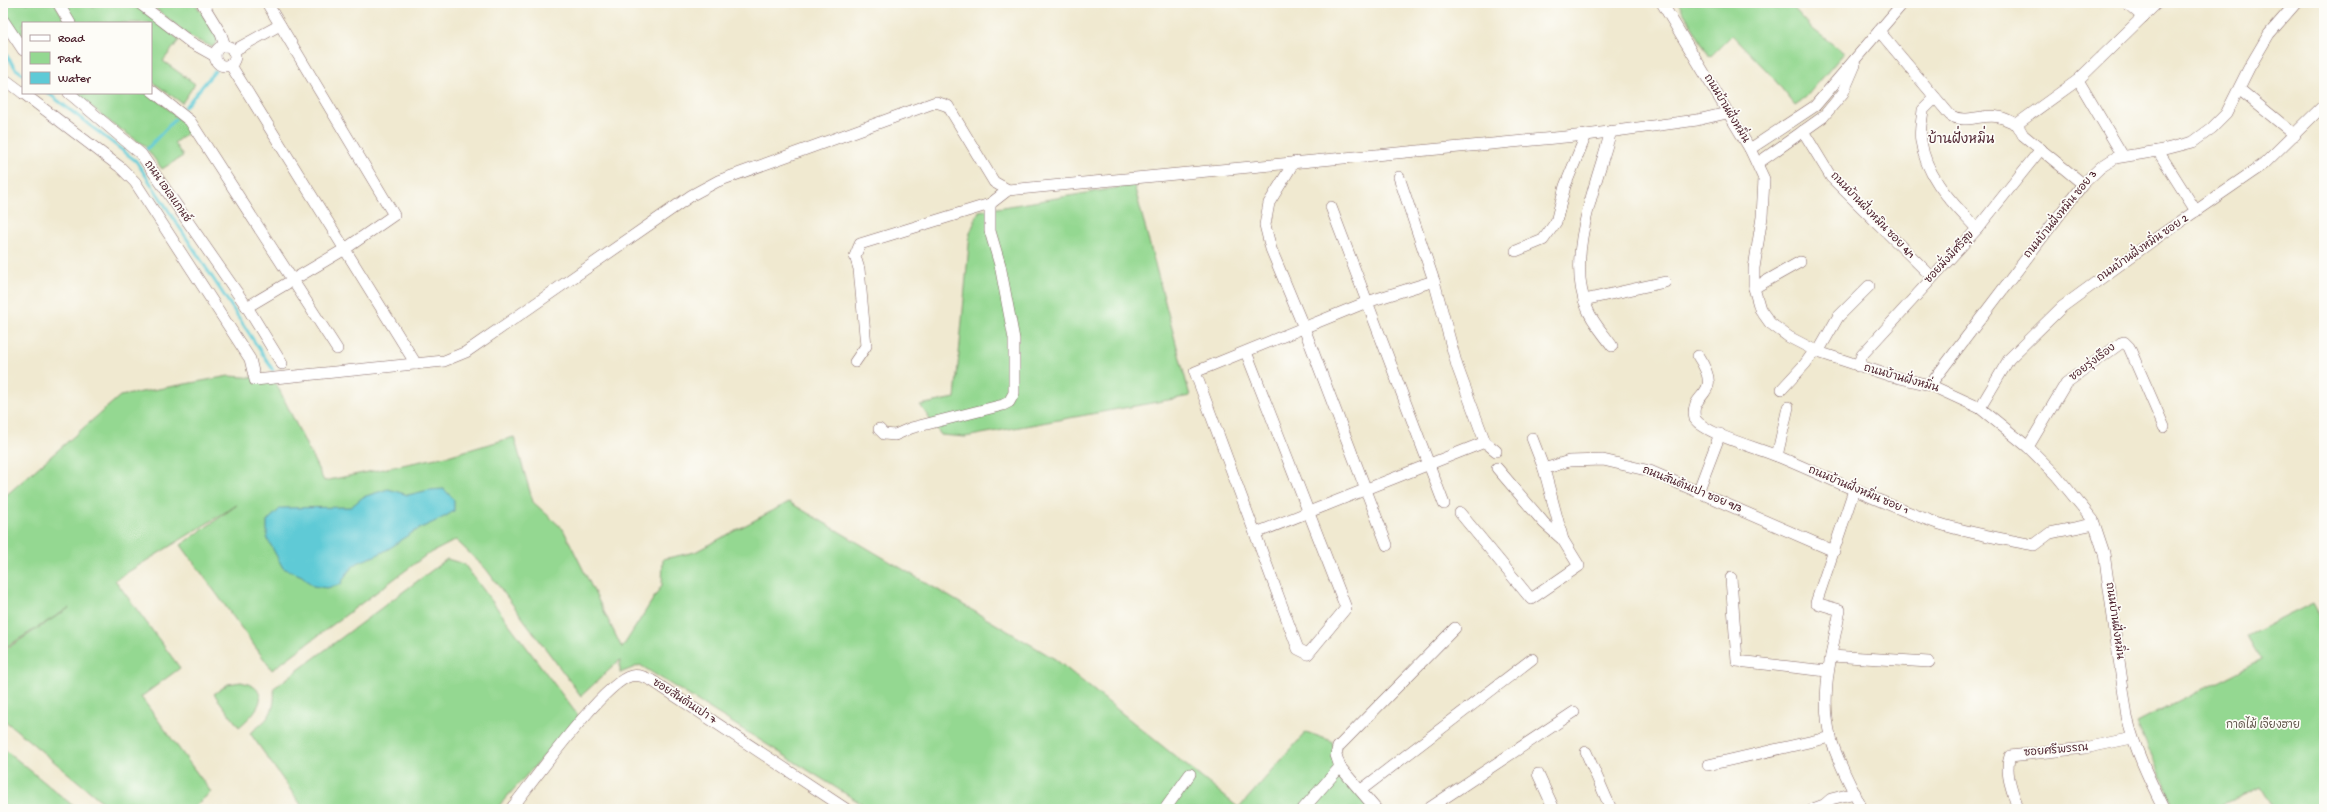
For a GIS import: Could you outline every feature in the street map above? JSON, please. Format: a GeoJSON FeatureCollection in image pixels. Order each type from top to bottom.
{"type":"FeatureCollection","features":[{"type":"Feature","properties":{"kind":"street"},"geometry":{"type":"LineString","coordinates":[[58,3],[69,22]]}},
{"type":"Feature","properties":{"kind":"street"},"geometry":{"type":"LineString","coordinates":[[139,3],[190,42],[215,56],[219,64],[225,66],[230,64],[234,58],[202,3]]}},
{"type":"Feature","properties":{"kind":"street"},"geometry":{"type":"LineString","coordinates":[[247,308],[345,249],[394,215],[267,3]]}},
{"type":"Feature","properties":{"kind":"street","name":"ถนนบ้านฝั่งหมิ่น"},"geometry":{"type":"LineString","coordinates":[[1662,3],[1750,149],[1758,163],[1764,179],[1765,196],[1757,242],[1754,288],[1760,309],[1770,323],[1789,337],[1816,351],[1858,366],[1930,385],[1980,408],[2028,447],[2084,508],[2094,524],[2104,553],[2127,717],[2132,738],[2145,771],[2164,809]]}},
{"type":"Feature","properties":{"kind":"street"},"geometry":{"type":"LineString","coordinates":[[1750,149],[1815,106],[1857,59],[1903,3]]}},
{"type":"Feature","properties":{"kind":"street"},"geometry":{"type":"LineString","coordinates":[[2127,3],[2142,17]]}},
{"type":"Feature","properties":{"kind":"street"},"geometry":{"type":"LineString","coordinates":[[2017,124],[2078,80],[2157,3]]}},
{"type":"Feature","properties":{"kind":"street","name":"ถนนบ้านฝั่งหมิน ซอย 3"},"geometry":{"type":"LineString","coordinates":[[1930,385],[2084,184],[2101,167],[2115,158],[2158,151],[2193,142],[2212,128],[2226,114],[2269,34],[2292,4]]}},
{"type":"Feature","properties":{"kind":"street"},"geometry":{"type":"LineString","coordinates":[[3,20],[22,48]]}},
{"type":"Feature","properties":{"kind":"street"},"geometry":{"type":"LineString","coordinates":[[215,56],[217,50],[229,48],[280,26]]}},
{"type":"Feature","properties":{"kind":"street"},"geometry":{"type":"LineString","coordinates":[[1879,31],[1935,98],[1957,119],[1999,117],[2017,124],[2023,135],[2084,184]]}},
{"type":"Feature","properties":{"kind":"street"},"geometry":{"type":"LineString","coordinates":[[1758,163],[1823,117],[1843,93],[1857,59]]}},
{"type":"Feature","properties":{"kind":"street"},"geometry":{"type":"LineString","coordinates":[[230,64],[416,364]]}},
{"type":"Feature","properties":{"kind":"street"},"geometry":{"type":"LineString","coordinates":[[3,78],[22,92]]}},
{"type":"Feature","properties":{"kind":"street"},"geometry":{"type":"LineString","coordinates":[[2078,80],[2123,156]]}},
{"type":"Feature","properties":{"kind":"street"},"geometry":{"type":"LineString","coordinates":[[2239,88],[2295,135]]}},
{"type":"Feature","properties":{"kind":"street"},"geometry":{"type":"LineString","coordinates":[[152,91],[190,121],[294,279],[337,349]]}},
{"type":"Feature","properties":{"kind":"street"},"geometry":{"type":"LineString","coordinates":[[24,94],[120,167],[135,182],[250,359],[255,380],[444,361],[466,352],[692,195],[718,181],[936,102],[948,106],[994,182],[1008,190]]}},
{"type":"Feature","properties":{"kind":"street","name":"ถนน เอเลแกนซ์"},"geometry":{"type":"LineString","coordinates":[[70,94],[141,154],[247,308],[282,364]]}},
{"type":"Feature","properties":{"kind":"street"},"geometry":{"type":"LineString","coordinates":[[1935,98],[1922,110],[1920,140],[1926,165],[1946,196],[1977,229]]}},
{"type":"Feature","properties":{"kind":"street","name":"ถนนบ้านฝั่งหมิ่น ซอย 2"},"geometry":{"type":"LineString","coordinates":[[1980,408],[2009,359],[2062,307],[2155,239],[2264,164],[2324,105]]}},
{"type":"Feature","properties":{"kind":"street"},"geometry":{"type":"LineString","coordinates":[[855,362],[866,346],[859,269],[855,256],[860,244],[990,204],[1008,190],[1586,135],[1697,120],[1727,113]]}},
{"type":"Feature","properties":{"kind":"street"},"geometry":{"type":"LineString","coordinates":[[1611,131],[1580,242],[1580,281],[1584,300],[1590,316],[1612,346]]}},
{"type":"Feature","properties":{"kind":"street","name":"ถนนบ้านฝั่งหมิน ซอย 4/1"},"geometry":{"type":"LineString","coordinates":[[1803,131],[1831,177],[1932,277]]}},
{"type":"Feature","properties":{"kind":"street"},"geometry":{"type":"LineString","coordinates":[[1516,251],[1543,240],[1556,222],[1565,186],[1586,135]]}},
{"type":"Feature","properties":{"kind":"street","name":"ซอยมั่งมีศรีสุข"},"geometry":{"type":"LineString","coordinates":[[1858,366],[1862,355],[1977,229],[2041,149]]}},
{"type":"Feature","properties":{"kind":"street"},"geometry":{"type":"LineString","coordinates":[[2158,151],[2196,211]]}},
{"type":"Feature","properties":{"kind":"street"},"geometry":{"type":"LineString","coordinates":[[1294,162],[1270,203],[1264,225],[1271,249],[1304,328],[1365,490],[1388,546]]}},
{"type":"Feature","properties":{"kind":"street"},"geometry":{"type":"LineString","coordinates":[[1399,177],[1434,281],[1457,366],[1484,442],[1496,451]]}},
{"type":"Feature","properties":{"kind":"street"},"geometry":{"type":"LineString","coordinates":[[879,429],[884,434],[895,435],[911,428],[1003,405],[1009,402],[1014,393],[1014,339],[1000,264],[990,230],[990,204]]}},
{"type":"Feature","properties":{"kind":"street"},"geometry":{"type":"LineString","coordinates":[[1331,207],[1444,504]]}},
{"type":"Feature","properties":{"kind":"street"},"geometry":{"type":"LineString","coordinates":[[1754,288],[1800,262]]}},
{"type":"Feature","properties":{"kind":"street"},"geometry":{"type":"LineString","coordinates":[[1246,352],[1346,608],[1308,654],[1298,649],[1195,372],[1367,302],[1434,281]]}},
{"type":"Feature","properties":{"kind":"street"},"geometry":{"type":"LineString","coordinates":[[1584,300],[1665,282]]}},
{"type":"Feature","properties":{"kind":"street"},"geometry":{"type":"LineString","coordinates":[[1782,389],[1816,351],[1838,317],[1869,286]]}},
{"type":"Feature","properties":{"kind":"street","name":"ซอยรุ่งเรือง"},"geometry":{"type":"LineString","coordinates":[[2028,447],[2066,383],[2124,342],[2129,347],[2164,427]]}},
{"type":"Feature","properties":{"kind":"street","name":"ถนนบ้านฝั่งหมิ่น ซอย 1"},"geometry":{"type":"LineString","coordinates":[[1698,356],[1708,371],[1710,383],[1694,408],[1694,419],[1702,426],[1720,434],[1777,456],[1854,490],[1936,523],[2034,545],[2050,534],[2094,524]]}},
{"type":"Feature","properties":{"kind":"street"},"geometry":{"type":"LineString","coordinates":[[1777,456],[1788,407]]}},
{"type":"Feature","properties":{"kind":"street"},"geometry":{"type":"LineString","coordinates":[[1698,492],[1720,434]]}},
{"type":"Feature","properties":{"kind":"street"},"geometry":{"type":"LineString","coordinates":[[1532,438],[1544,469],[1563,540]]}},
{"type":"Feature","properties":{"kind":"street"},"geometry":{"type":"LineString","coordinates":[[1256,533],[1484,442]]}},
{"type":"Feature","properties":{"kind":"street","name":"ถนนสันต้นเปา ซอย 9/3"},"geometry":{"type":"LineString","coordinates":[[1544,469],[1569,461],[1603,460],[1650,471],[1834,551]]}},
{"type":"Feature","properties":{"kind":"street"},"geometry":{"type":"LineString","coordinates":[[1460,513],[1531,599],[1579,566],[1563,540],[1544,523],[1497,468]]}},
{"type":"Feature","properties":{"kind":"street"},"geometry":{"type":"LineString","coordinates":[[1854,490],[1816,603],[1840,610],[1827,671],[1828,726],[1831,737],[1862,809]]}},
{"type":"Feature","properties":{"kind":"street"},"geometry":{"type":"LineString","coordinates":[[1731,578],[1737,661],[1827,671]]}},
{"type":"Feature","properties":{"kind":"street"},"geometry":{"type":"LineString","coordinates":[[1376,809],[1340,767],[1336,756],[1338,747],[1455,628]]}},
{"type":"Feature","properties":{"kind":"street"},"geometry":{"type":"LineString","coordinates":[[1831,656],[1929,662]]}},
{"type":"Feature","properties":{"kind":"street"},"geometry":{"type":"LineString","coordinates":[[1361,790],[1532,659]]}},
{"type":"Feature","properties":{"kind":"street","name":"ซอยสันต้นเปา 7"},"geometry":{"type":"LineString","coordinates":[[511,809],[588,713],[618,682],[631,676],[642,676],[651,680],[846,809]]}},
{"type":"Feature","properties":{"kind":"street"},"geometry":{"type":"LineString","coordinates":[[1428,809],[1574,712]]}},
{"type":"Feature","properties":{"kind":"street"},"geometry":{"type":"LineString","coordinates":[[1708,765],[1831,737]]}},
{"type":"Feature","properties":{"kind":"street","name":"ซอยศรีพรรณ"},"geometry":{"type":"LineString","coordinates":[[2018,809],[2008,773],[2007,763],[2010,756],[2085,748],[2132,738]]}},
{"type":"Feature","properties":{"kind":"street"},"geometry":{"type":"LineString","coordinates":[[1586,752],[1610,809]]}},
{"type":"Feature","properties":{"kind":"street"},"geometry":{"type":"LineString","coordinates":[[1303,809],[1340,767]]}},
{"type":"Feature","properties":{"kind":"street"},"geometry":{"type":"LineString","coordinates":[[1165,809],[1190,774]]}},
{"type":"Feature","properties":{"kind":"street"},"geometry":{"type":"LineString","coordinates":[[1538,774],[1554,809]]}},
{"type":"Feature","properties":{"kind":"street"},"geometry":{"type":"LineString","coordinates":[[1813,809],[1824,805],[1831,799],[1855,793]]}},
{"type":"Feature","properties":{"kind":"green space"},"geometry":{"type":"Polygon","coordinates":[[[3,3],[55,3],[65,22],[22,22],[22,42],[3,13],[3,3]]]}},
{"type":"Feature","properties":{"kind":"green space"},"geometry":{"type":"Polygon","coordinates":[[[64,3],[90,3],[93,8],[98,3],[134,3],[179,40],[163,61],[195,84],[182,103],[152,82],[152,22],[75,22],[64,3]]]}},
{"type":"Feature","properties":{"kind":"green space"},"geometry":{"type":"Polygon","coordinates":[[[149,3],[195,3],[218,39],[213,47],[192,38],[149,3]]]}},
{"type":"Feature","properties":{"kind":"green space"},"geometry":{"type":"Polygon","coordinates":[[[1678,3],[1772,3],[1776,9],[1783,3],[1789,3],[1814,30],[1844,53],[1805,98],[1795,105],[1769,73],[1732,35],[1710,57],[1678,3]]]}},
{"type":"Feature","properties":{"kind":"green space"},"geometry":{"type":"Polygon","coordinates":[[[76,94],[151,94],[191,130],[174,143],[183,156],[162,169],[144,145],[114,125],[76,94]]]}},
{"type":"Feature","properties":{"kind":"green space"},"geometry":{"type":"Polygon","coordinates":[[[1134,185],[1190,396],[965,437],[941,435],[920,405],[955,398],[970,233],[979,211],[1134,185]]]}},
{"type":"Feature","properties":{"kind":"green space"},"geometry":{"type":"Polygon","coordinates":[[[229,376],[274,379],[324,481],[451,455],[514,437],[533,502],[563,529],[622,648],[662,585],[663,559],[695,552],[789,502],[1055,659],[1239,808],[1306,732],[1332,741],[1340,767],[1373,809],[870,809],[640,665],[620,673],[620,660],[581,696],[486,569],[456,540],[425,556],[272,670],[181,545],[237,505],[115,580],[180,668],[141,697],[211,792],[192,809],[111,809],[3,719],[3,651],[69,608],[3,649],[3,498],[120,396],[229,376]]]}},
{"type":"Feature","properties":{"kind":"green space"},"geometry":{"type":"Polygon","coordinates":[[[447,559],[464,564],[579,717],[496,809],[304,809],[250,733],[262,724],[270,715],[274,703],[274,688],[447,559]]]}},
{"type":"Feature","properties":{"kind":"green space","name":"กาดไม้ เจียงฮาย"},"geometry":{"type":"Polygon","coordinates":[[[2313,603],[2324,623],[2324,809],[2274,809],[2261,787],[2213,809],[2176,809],[2137,723],[2261,660],[2247,636],[2313,603]]]}},
{"type":"Feature","properties":{"kind":"green space"},"geometry":{"type":"Polygon","coordinates":[[[241,682],[258,690],[260,702],[251,715],[239,727],[214,694],[228,684],[241,682]]]}},
{"type":"Feature","properties":{"kind":"green space"},"geometry":{"type":"Polygon","coordinates":[[[3,748],[77,809],[3,809],[3,748]]]}},
{"type":"Feature","properties":{"kind":"water"},"geometry":{"type":"Polygon","coordinates":[[[388,489],[408,495],[429,490],[444,489],[454,500],[454,511],[441,519],[414,531],[383,552],[358,563],[350,570],[341,584],[327,588],[313,586],[302,576],[283,568],[267,538],[267,521],[281,508],[351,507],[363,497],[388,489]]]}},
{"type":"Feature","properties":{"kind":"waterway"},"geometry":{"type":"LineString","coordinates":[[3,50],[16,69],[22,73]]}},
{"type":"Feature","properties":{"kind":"waterway"},"geometry":{"type":"LineString","coordinates":[[185,107],[215,71]]}},
{"type":"Feature","properties":{"kind":"waterway"},"geometry":{"type":"LineString","coordinates":[[49,94],[136,161],[273,370]]}},
{"type":"Feature","properties":{"kind":"waterway"},"geometry":{"type":"LineString","coordinates":[[147,149],[175,119]]}},
{"type":"Feature","properties":{"kind":"district","name":"บ้านฝั่งหมิ่น"},"geometry":{"type":"Point","coordinates":[1961,140]}}]}
